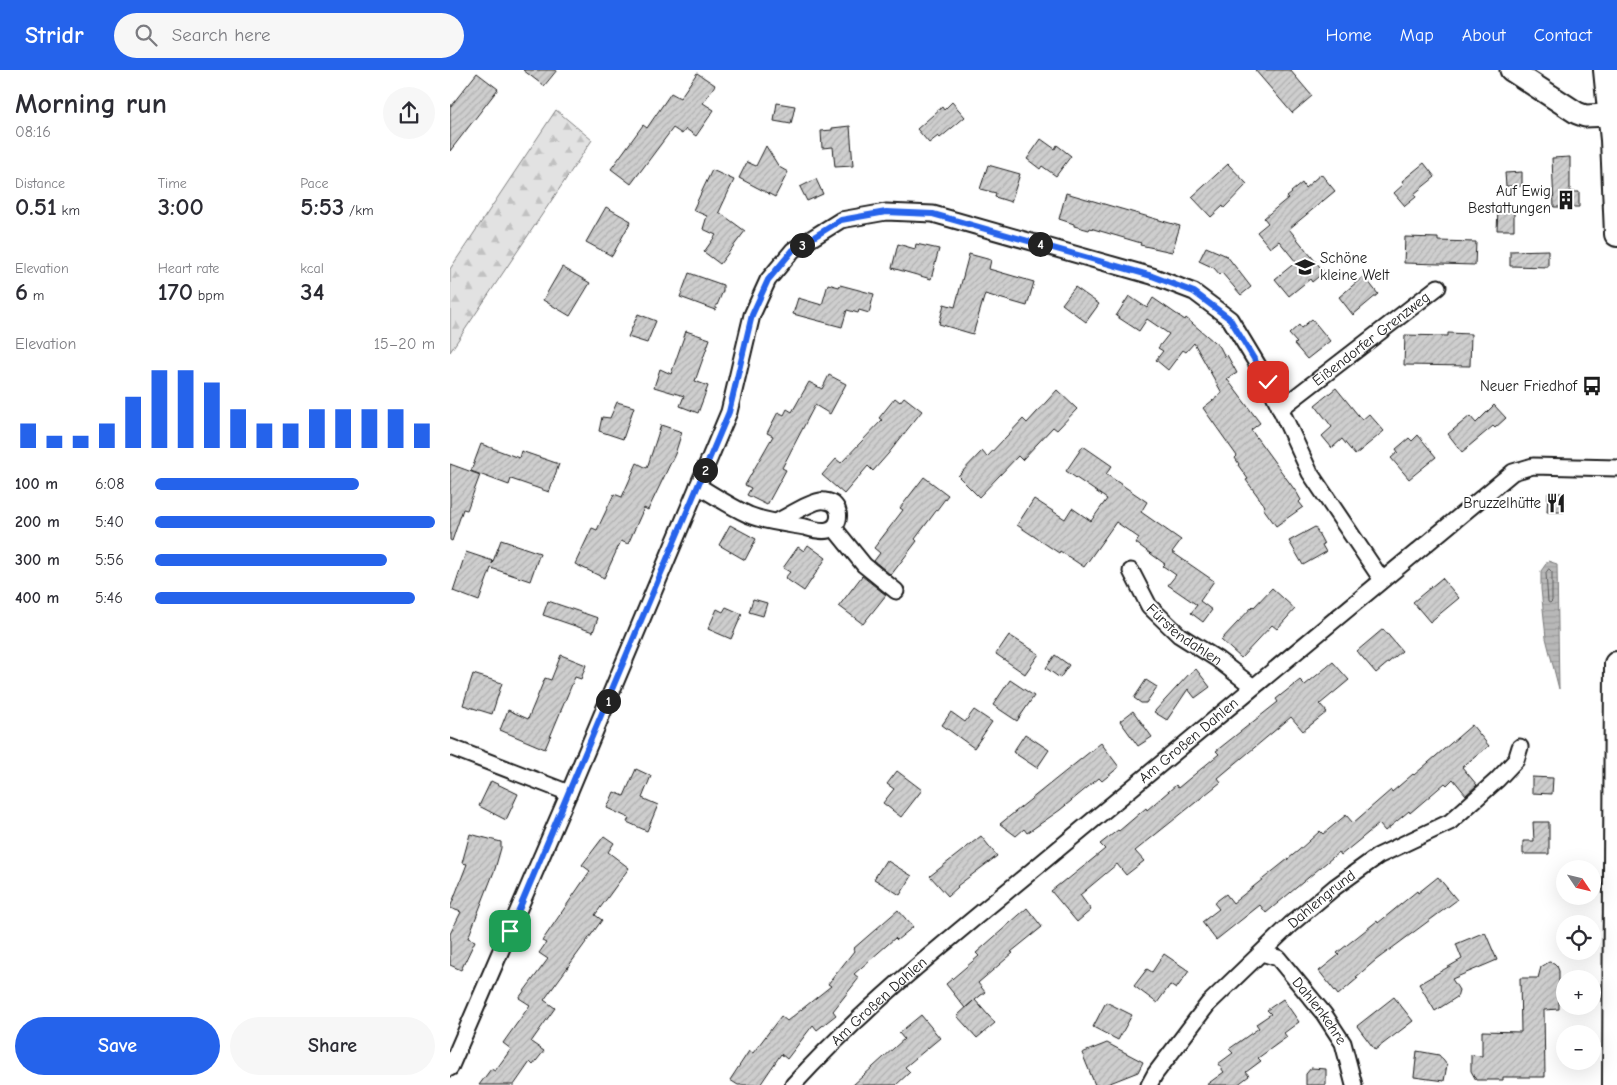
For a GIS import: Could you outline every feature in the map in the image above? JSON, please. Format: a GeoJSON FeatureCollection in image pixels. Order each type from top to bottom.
{"type":"FeatureCollection","features":[{"type":"Feature","properties":{"kind":"main road"},"geometry":{"type":"LineString","coordinates":[[1606,70],[1617,234]]}},
{"type":"Feature","properties":{"kind":"main road"},"geometry":{"type":"LineString","coordinates":[[1615,1085],[1617,664]]}},
{"type":"Feature","properties":{"kind":"street"},"geometry":{"type":"LineString","coordinates":[[1511,70],[1577,113],[1585,116],[1610,115]]}},
{"type":"Feature","properties":{"kind":"street"},"geometry":{"type":"LineString","coordinates":[[450,1068],[569,793],[729,412],[752,315],[768,280],[793,250],[841,220],[886,212],[933,214],[1152,276],[1194,292],[1230,319],[1268,382],[1310,473],[1382,580]]}},
{"type":"Feature","properties":{"kind":"street","name":"Eißendorfer Grenzweg"},"geometry":{"type":"LineString","coordinates":[[1280,408],[1438,287]]}},
{"type":"Feature","properties":{"kind":"street","name":"Am Großen Dahlen"},"geometry":{"type":"LineString","coordinates":[[793,1085],[812,1064],[891,990],[1252,686],[1513,472],[1533,466],[1617,468]]}},
{"type":"Feature","properties":{"kind":"street"},"geometry":{"type":"LineString","coordinates":[[698,486],[750,515],[776,522],[826,531],[834,528],[839,515],[838,509],[834,504],[825,500],[816,502],[776,522]]}},
{"type":"Feature","properties":{"kind":"street"},"geometry":{"type":"LineString","coordinates":[[834,528],[864,565],[896,591]]}},
{"type":"Feature","properties":{"kind":"street","name":"Fürstendahlen"},"geometry":{"type":"LineString","coordinates":[[1131,571],[1149,606],[1161,618],[1179,635],[1217,659],[1252,686]]}},
{"type":"Feature","properties":{"kind":"street"},"geometry":{"type":"LineString","coordinates":[[450,747],[569,793]]}},
{"type":"Feature","properties":{"kind":"street","name":"Dahlengrund"},"geometry":{"type":"LineString","coordinates":[[1148,1085],[1208,1004],[1291,924],[1335,886],[1378,856],[1450,822],[1497,780],[1516,760],[1520,747]]}},
{"type":"Feature","properties":{"kind":"street","name":"Dahlenkehre"},"geometry":{"type":"LineString","coordinates":[[1262,953],[1278,958],[1324,1014],[1343,1043],[1354,1085]]}},
{"type":"Feature","properties":{"kind":"green space"},"geometry":{"type":"Polygon","coordinates":[[[556,110],[592,140],[450,352],[450,269],[556,110]]]}},
{"type":"Feature","properties":{"kind":"water"},"geometry":{"type":"Polygon","coordinates":[[[1548,561],[1557,564],[1559,689],[1546,638],[1541,589],[1541,571],[1548,561]]]}},
{"type":"Feature","properties":{"kind":"building"},"geometry":{"type":"Polygon","coordinates":[[[523,70],[557,70],[544,86],[523,70]]]}},
{"type":"Feature","properties":{"kind":"building"},"geometry":{"type":"Polygon","coordinates":[[[1255,70],[1290,70],[1312,96],[1292,113],[1255,70]]]}},
{"type":"Feature","properties":{"kind":"building"},"geometry":{"type":"Polygon","coordinates":[[[477,73],[498,89],[450,151],[450,107],[477,73]]]}},
{"type":"Feature","properties":{"kind":"building"},"geometry":{"type":"Polygon","coordinates":[[[697,73],[715,85],[703,103],[714,110],[696,136],[686,129],[682,134],[673,128],[631,184],[611,169],[643,125],[647,128],[671,93],[680,98],[697,73]]]}},
{"type":"Feature","properties":{"kind":"building"},"geometry":{"type":"Polygon","coordinates":[[[952,102],[965,117],[940,138],[938,136],[929,143],[917,129],[942,107],[944,110],[952,102]]]}},
{"type":"Feature","properties":{"kind":"building"},"geometry":{"type":"Polygon","coordinates":[[[777,103],[795,106],[791,124],[774,121],[777,103]]]}},
{"type":"Feature","properties":{"kind":"building"},"geometry":{"type":"Polygon","coordinates":[[[850,126],[853,166],[835,167],[833,147],[822,148],[821,131],[850,126]]]}},
{"type":"Feature","properties":{"kind":"building"},"geometry":{"type":"Polygon","coordinates":[[[1041,139],[1055,149],[1057,145],[1071,156],[1056,176],[1042,166],[1040,169],[1027,159],[1041,139]]]}},
{"type":"Feature","properties":{"kind":"building"},"geometry":{"type":"Polygon","coordinates":[[[766,146],[779,167],[788,172],[775,197],[739,178],[747,162],[756,166],[766,146]]]}},
{"type":"Feature","properties":{"kind":"building"},"geometry":{"type":"Polygon","coordinates":[[[1570,157],[1570,192],[1579,192],[1579,207],[1554,207],[1552,158],[1570,157]]]}},
{"type":"Feature","properties":{"kind":"building"},"geometry":{"type":"Polygon","coordinates":[[[1424,163],[1435,177],[1414,194],[1416,197],[1405,206],[1394,193],[1404,184],[1402,181],[1424,163]]]}},
{"type":"Feature","properties":{"kind":"building"},"geometry":{"type":"Polygon","coordinates":[[[1228,164],[1247,184],[1224,208],[1223,206],[1211,217],[1192,197],[1228,164]]]}},
{"type":"Feature","properties":{"kind":"building"},"geometry":{"type":"Polygon","coordinates":[[[988,165],[1020,174],[1011,202],[995,197],[996,193],[980,189],[988,165]]]}},
{"type":"Feature","properties":{"kind":"building"},"geometry":{"type":"Polygon","coordinates":[[[712,170],[734,180],[719,212],[745,231],[720,264],[704,252],[716,235],[703,229],[707,216],[693,210],[712,170]]]}},
{"type":"Feature","properties":{"kind":"building"},"geometry":{"type":"Polygon","coordinates":[[[1522,172],[1522,186],[1506,186],[1505,173],[1522,172]]]}},
{"type":"Feature","properties":{"kind":"building"},"geometry":{"type":"Polygon","coordinates":[[[1321,174],[1335,191],[1289,229],[1324,272],[1312,282],[1310,279],[1289,296],[1275,279],[1296,262],[1279,241],[1270,248],[1257,232],[1268,223],[1264,218],[1288,198],[1291,192],[1302,183],[1305,188],[1321,174]]]}},
{"type":"Feature","properties":{"kind":"building"},"geometry":{"type":"Polygon","coordinates":[[[816,179],[823,194],[807,201],[800,187],[816,179]]]}},
{"type":"Feature","properties":{"kind":"building"},"geometry":{"type":"Polygon","coordinates":[[[1066,193],[1180,226],[1172,252],[1140,245],[1141,243],[1090,228],[1089,230],[1074,226],[1074,224],[1059,219],[1066,193]]]}},
{"type":"Feature","properties":{"kind":"building"},"geometry":{"type":"Polygon","coordinates":[[[606,207],[631,221],[612,256],[586,242],[606,207]]]}},
{"type":"Feature","properties":{"kind":"building"},"geometry":{"type":"Polygon","coordinates":[[[1498,209],[1514,209],[1514,230],[1497,230],[1498,209]]]}},
{"type":"Feature","properties":{"kind":"building"},"geometry":{"type":"Polygon","coordinates":[[[1405,237],[1438,238],[1438,241],[1476,242],[1475,265],[1404,263],[1405,237]]]}},
{"type":"Feature","properties":{"kind":"building"},"geometry":{"type":"Polygon","coordinates":[[[898,244],[915,249],[916,244],[939,249],[931,279],[892,268],[898,244]]]}},
{"type":"Feature","properties":{"kind":"building"},"geometry":{"type":"Polygon","coordinates":[[[1206,247],[1227,256],[1251,287],[1241,295],[1222,273],[1220,275],[1214,268],[1199,261],[1206,247]]]}},
{"type":"Feature","properties":{"kind":"building"},"geometry":{"type":"Polygon","coordinates":[[[1548,250],[1548,267],[1510,266],[1510,251],[1548,250]]]}},
{"type":"Feature","properties":{"kind":"building"},"geometry":{"type":"Polygon","coordinates":[[[969,254],[991,260],[989,269],[1034,282],[1027,306],[985,294],[973,334],[939,324],[944,304],[955,307],[969,254]]]}},
{"type":"Feature","properties":{"kind":"building"},"geometry":{"type":"Polygon","coordinates":[[[562,267],[590,283],[570,316],[543,300],[562,267]]]}},
{"type":"Feature","properties":{"kind":"building"},"geometry":{"type":"Polygon","coordinates":[[[689,273],[723,285],[723,291],[715,310],[680,297],[689,273]]]}},
{"type":"Feature","properties":{"kind":"building"},"geometry":{"type":"Polygon","coordinates":[[[1364,276],[1378,294],[1353,315],[1339,297],[1364,276]]]}},
{"type":"Feature","properties":{"kind":"building"},"geometry":{"type":"Polygon","coordinates":[[[828,284],[839,287],[840,285],[874,294],[869,313],[859,310],[858,313],[847,310],[842,327],[793,314],[798,298],[822,305],[828,284]]]}},
{"type":"Feature","properties":{"kind":"building"},"geometry":{"type":"Polygon","coordinates":[[[1075,287],[1099,304],[1086,322],[1062,304],[1075,287]]]}},
{"type":"Feature","properties":{"kind":"building"},"geometry":{"type":"Polygon","coordinates":[[[1129,296],[1147,308],[1153,298],[1185,320],[1186,318],[1220,347],[1225,357],[1227,355],[1237,373],[1227,379],[1260,423],[1251,430],[1297,493],[1301,500],[1299,502],[1303,507],[1276,526],[1263,508],[1265,506],[1246,480],[1248,479],[1235,458],[1237,456],[1203,408],[1222,393],[1194,343],[1186,352],[1183,350],[1168,370],[1156,360],[1163,351],[1158,348],[1169,334],[1147,319],[1139,331],[1116,316],[1129,296]]]}},
{"type":"Feature","properties":{"kind":"building"},"geometry":{"type":"Polygon","coordinates":[[[638,314],[656,321],[647,343],[628,337],[638,314]]]}},
{"type":"Feature","properties":{"kind":"building"},"geometry":{"type":"Polygon","coordinates":[[[1312,319],[1330,341],[1307,359],[1294,344],[1297,343],[1289,334],[1299,325],[1301,328],[1312,319]]]}},
{"type":"Feature","properties":{"kind":"building"},"geometry":{"type":"Polygon","coordinates":[[[686,331],[710,339],[695,381],[708,386],[698,413],[680,406],[684,396],[654,387],[660,369],[671,374],[686,331]]]}},
{"type":"Feature","properties":{"kind":"building"},"geometry":{"type":"Polygon","coordinates":[[[1448,333],[1471,334],[1470,366],[1404,365],[1405,335],[1448,336],[1448,333]]]}},
{"type":"Feature","properties":{"kind":"building"},"geometry":{"type":"Polygon","coordinates":[[[829,375],[846,384],[830,414],[815,405],[782,468],[786,470],[767,505],[747,495],[751,488],[745,485],[773,436],[767,433],[778,412],[784,415],[787,409],[792,412],[809,382],[822,389],[829,375]]]}},
{"type":"Feature","properties":{"kind":"building"},"geometry":{"type":"Polygon","coordinates":[[[1336,388],[1362,420],[1369,414],[1384,431],[1355,455],[1342,439],[1332,448],[1322,436],[1332,427],[1315,405],[1336,388]]]}},
{"type":"Feature","properties":{"kind":"building"},"geometry":{"type":"Polygon","coordinates":[[[1057,390],[1077,409],[1057,430],[1053,427],[1022,460],[1018,456],[979,497],[958,476],[982,451],[987,457],[1023,419],[1027,423],[1057,390]]]}},
{"type":"Feature","properties":{"kind":"building"},"geometry":{"type":"Polygon","coordinates":[[[904,397],[922,411],[873,471],[868,466],[844,494],[822,475],[836,459],[841,463],[882,420],[879,418],[895,398],[900,402],[904,397]]]}},
{"type":"Feature","properties":{"kind":"building"},"geometry":{"type":"Polygon","coordinates":[[[617,402],[634,407],[623,439],[599,431],[602,417],[610,418],[617,402]]]}},
{"type":"Feature","properties":{"kind":"building"},"geometry":{"type":"Polygon","coordinates":[[[1494,405],[1506,418],[1495,428],[1493,426],[1462,452],[1448,434],[1470,416],[1476,423],[1494,405]]]}},
{"type":"Feature","properties":{"kind":"building"},"geometry":{"type":"Polygon","coordinates":[[[661,425],[682,432],[675,454],[648,510],[644,508],[628,544],[621,541],[604,578],[575,564],[592,528],[597,530],[614,494],[622,497],[637,463],[647,468],[661,425]]]}},
{"type":"Feature","properties":{"kind":"building"},"geometry":{"type":"Polygon","coordinates":[[[1418,435],[1436,457],[1409,479],[1391,458],[1398,452],[1396,449],[1409,438],[1412,441],[1418,435]]]}},
{"type":"Feature","properties":{"kind":"building"},"geometry":{"type":"Polygon","coordinates":[[[481,444],[519,458],[521,451],[559,464],[549,492],[511,479],[509,485],[471,471],[481,444]]]}},
{"type":"Feature","properties":{"kind":"building"},"geometry":{"type":"Polygon","coordinates":[[[1083,446],[1112,466],[1106,474],[1147,502],[1141,512],[1181,540],[1172,552],[1214,581],[1200,601],[1212,610],[1203,622],[1191,613],[1197,605],[1168,585],[1176,575],[1163,566],[1165,564],[1136,543],[1139,538],[1116,522],[1084,567],[1017,525],[1034,499],[1065,519],[1072,508],[1091,521],[1107,499],[1066,471],[1083,446]]]}},
{"type":"Feature","properties":{"kind":"building"},"geometry":{"type":"Polygon","coordinates":[[[450,464],[480,475],[467,510],[463,509],[452,541],[450,540],[450,464]]]}},
{"type":"Feature","properties":{"kind":"building"},"geometry":{"type":"Polygon","coordinates":[[[924,477],[948,495],[891,575],[874,561],[880,553],[874,548],[903,510],[900,508],[924,477]]]}},
{"type":"Feature","properties":{"kind":"building","name":"Bruzzelhütte"},"geometry":{"type":"Polygon","coordinates":[[[1548,493],[1564,493],[1564,512],[1547,512],[1548,493]]]}},
{"type":"Feature","properties":{"kind":"building"},"geometry":{"type":"Polygon","coordinates":[[[730,525],[756,539],[745,560],[719,545],[730,525]]]}},
{"type":"Feature","properties":{"kind":"building"},"geometry":{"type":"Polygon","coordinates":[[[1315,527],[1326,552],[1303,565],[1289,541],[1315,527]]]}},
{"type":"Feature","properties":{"kind":"building"},"geometry":{"type":"Polygon","coordinates":[[[501,540],[540,553],[530,581],[491,568],[479,601],[453,591],[466,552],[493,561],[492,564],[501,540]]]}},
{"type":"Feature","properties":{"kind":"building"},"geometry":{"type":"Polygon","coordinates":[[[808,545],[826,558],[804,591],[785,578],[790,572],[783,568],[798,547],[804,551],[808,545]]]}},
{"type":"Feature","properties":{"kind":"building"},"geometry":{"type":"Polygon","coordinates":[[[862,576],[886,595],[863,624],[839,606],[862,576]]]}},
{"type":"Feature","properties":{"kind":"building"},"geometry":{"type":"Polygon","coordinates":[[[1442,578],[1459,598],[1430,622],[1413,602],[1442,578]]]}},
{"type":"Feature","properties":{"kind":"building"},"geometry":{"type":"Polygon","coordinates":[[[1272,588],[1295,609],[1277,629],[1272,625],[1241,658],[1221,640],[1272,588]]]}},
{"type":"Feature","properties":{"kind":"building"},"geometry":{"type":"Polygon","coordinates":[[[753,599],[767,603],[763,616],[749,612],[753,599]]]}},
{"type":"Feature","properties":{"kind":"building"},"geometry":{"type":"Polygon","coordinates":[[[548,601],[598,618],[593,632],[543,615],[548,601]]]}},
{"type":"Feature","properties":{"kind":"building"},"geometry":{"type":"Polygon","coordinates":[[[726,607],[742,614],[731,639],[708,629],[717,609],[723,612],[726,607]]]}},
{"type":"Feature","properties":{"kind":"building"},"geometry":{"type":"Polygon","coordinates":[[[1383,629],[1402,651],[1376,673],[1357,651],[1383,629]]]}},
{"type":"Feature","properties":{"kind":"building"},"geometry":{"type":"Polygon","coordinates":[[[1009,635],[1039,654],[1025,674],[996,654],[1009,635]]]}},
{"type":"Feature","properties":{"kind":"building"},"geometry":{"type":"Polygon","coordinates":[[[561,655],[586,665],[581,679],[575,677],[545,749],[500,730],[508,710],[528,719],[545,678],[551,680],[561,655]]]}},
{"type":"Feature","properties":{"kind":"building"},"geometry":{"type":"Polygon","coordinates":[[[1055,655],[1069,665],[1060,678],[1046,668],[1055,655]]]}},
{"type":"Feature","properties":{"kind":"building"},"geometry":{"type":"Polygon","coordinates":[[[1333,662],[1349,680],[1320,704],[1327,712],[1303,731],[1291,717],[1218,778],[1221,782],[1135,851],[1144,861],[1126,875],[1117,864],[1080,895],[1091,910],[1077,922],[1051,891],[1105,849],[1100,844],[1146,808],[1147,810],[1176,785],[1178,788],[1219,754],[1216,751],[1278,702],[1276,699],[1300,680],[1305,685],[1333,662]]]}},
{"type":"Feature","properties":{"kind":"building"},"geometry":{"type":"Polygon","coordinates":[[[1196,669],[1210,687],[1195,698],[1188,689],[1167,720],[1154,712],[1190,673],[1196,669]]]}},
{"type":"Feature","properties":{"kind":"building"},"geometry":{"type":"Polygon","coordinates":[[[473,674],[502,683],[492,714],[463,705],[473,674]]]}},
{"type":"Feature","properties":{"kind":"building"},"geometry":{"type":"Polygon","coordinates":[[[1010,680],[1034,696],[1017,721],[993,705],[1010,680]]]}},
{"type":"Feature","properties":{"kind":"building"},"geometry":{"type":"Polygon","coordinates":[[[1146,680],[1157,687],[1146,703],[1141,703],[1134,698],[1146,680]]]}},
{"type":"Feature","properties":{"kind":"building"},"geometry":{"type":"Polygon","coordinates":[[[974,710],[992,722],[974,748],[942,725],[951,712],[965,722],[974,710]]]}},
{"type":"Feature","properties":{"kind":"building"},"geometry":{"type":"Polygon","coordinates":[[[1133,711],[1152,737],[1138,746],[1120,721],[1133,711]]]}},
{"type":"Feature","properties":{"kind":"building"},"geometry":{"type":"Polygon","coordinates":[[[1472,725],[1489,746],[1462,767],[1477,785],[1466,795],[1453,779],[1447,785],[1445,783],[1410,813],[1409,811],[1385,831],[1379,824],[1341,855],[1339,852],[1266,913],[1260,905],[1216,940],[1202,922],[1219,909],[1214,903],[1226,894],[1233,903],[1320,831],[1323,834],[1346,815],[1353,823],[1391,790],[1392,792],[1414,775],[1472,725]]]}},
{"type":"Feature","properties":{"kind":"building"},"geometry":{"type":"Polygon","coordinates":[[[1025,734],[1049,750],[1037,768],[1013,752],[1025,734]]]}},
{"type":"Feature","properties":{"kind":"building"},"geometry":{"type":"Polygon","coordinates":[[[1101,743],[1119,767],[1102,781],[1099,778],[1060,810],[1027,833],[1024,829],[1016,836],[1000,824],[1101,743]]]}},
{"type":"Feature","properties":{"kind":"building"},"geometry":{"type":"Polygon","coordinates":[[[636,769],[651,776],[642,798],[658,805],[647,831],[627,822],[629,818],[607,808],[614,792],[624,796],[636,769]]]}},
{"type":"Feature","properties":{"kind":"building"},"geometry":{"type":"Polygon","coordinates":[[[897,771],[922,790],[901,817],[883,803],[894,789],[887,784],[897,771]]]}},
{"type":"Feature","properties":{"kind":"building"},"geometry":{"type":"Polygon","coordinates":[[[1532,777],[1553,778],[1552,794],[1532,793],[1532,777]]]}},
{"type":"Feature","properties":{"kind":"building"},"geometry":{"type":"Polygon","coordinates":[[[491,781],[518,794],[506,820],[479,806],[491,781]]]}},
{"type":"Feature","properties":{"kind":"building"},"geometry":{"type":"Polygon","coordinates":[[[1533,822],[1549,822],[1549,854],[1523,854],[1523,841],[1534,841],[1533,822]]]}},
{"type":"Feature","properties":{"kind":"building"},"geometry":{"type":"Polygon","coordinates":[[[470,834],[501,842],[501,848],[495,869],[468,938],[475,941],[461,970],[450,965],[450,934],[461,912],[450,908],[467,864],[462,863],[470,834]]]}},
{"type":"Feature","properties":{"kind":"building"},"geometry":{"type":"Polygon","coordinates":[[[604,836],[614,843],[608,852],[629,868],[595,915],[602,920],[544,1000],[555,1008],[531,1042],[544,1051],[533,1065],[530,1062],[514,1085],[479,1085],[491,1069],[495,1071],[511,1049],[503,1043],[530,1005],[519,998],[548,959],[539,953],[546,943],[542,941],[590,871],[582,865],[604,836]]]}},
{"type":"Feature","properties":{"kind":"building"},"geometry":{"type":"Polygon","coordinates":[[[981,836],[997,856],[957,886],[948,896],[930,876],[981,836]]]}},
{"type":"Feature","properties":{"kind":"building"},"geometry":{"type":"Polygon","coordinates":[[[886,860],[912,876],[900,895],[874,879],[886,860]]]}},
{"type":"Feature","properties":{"kind":"building"},"geometry":{"type":"Polygon","coordinates":[[[1438,877],[1457,900],[1376,960],[1338,995],[1319,971],[1339,955],[1337,953],[1377,921],[1378,923],[1417,891],[1418,893],[1438,877]]]}},
{"type":"Feature","properties":{"kind":"building"},"geometry":{"type":"Polygon","coordinates":[[[1027,908],[1042,927],[1011,952],[1013,953],[978,983],[985,992],[975,1000],[995,1023],[977,1038],[957,1016],[973,1001],[965,1008],[946,984],[979,956],[976,953],[1027,908]]]}},
{"type":"Feature","properties":{"kind":"building"},"geometry":{"type":"Polygon","coordinates":[[[898,910],[913,927],[897,940],[895,938],[854,974],[859,978],[833,1011],[836,1015],[817,1030],[813,1025],[787,1059],[781,1054],[760,1085],[738,1085],[730,1080],[749,1051],[753,1053],[781,1016],[787,1021],[831,986],[828,984],[854,951],[853,949],[898,910]]]}},
{"type":"Feature","properties":{"kind":"building"},"geometry":{"type":"Polygon","coordinates":[[[1485,932],[1497,960],[1452,979],[1459,990],[1457,997],[1435,1011],[1419,984],[1462,959],[1456,944],[1485,932]]]}},
{"type":"Feature","properties":{"kind":"building"},"geometry":{"type":"Polygon","coordinates":[[[1164,954],[1189,971],[1176,989],[1170,985],[1157,1003],[1134,986],[1147,969],[1152,972],[1164,954]]]}},
{"type":"Feature","properties":{"kind":"building"},"geometry":{"type":"Polygon","coordinates":[[[1549,962],[1554,963],[1559,970],[1556,970],[1556,1009],[1544,1010],[1545,1077],[1503,1077],[1503,1080],[1476,1080],[1471,1071],[1471,1055],[1482,1056],[1482,1031],[1521,1032],[1520,978],[1538,978],[1541,967],[1549,962]]]}},
{"type":"Feature","properties":{"kind":"building"},"geometry":{"type":"Polygon","coordinates":[[[1394,997],[1413,1021],[1375,1050],[1357,1026],[1394,997]]]}},
{"type":"Feature","properties":{"kind":"building"},"geometry":{"type":"Polygon","coordinates":[[[1283,999],[1299,1022],[1284,1033],[1287,1037],[1258,1058],[1261,1061],[1246,1072],[1249,1076],[1237,1085],[1206,1085],[1224,1072],[1218,1064],[1233,1053],[1229,1049],[1259,1028],[1256,1024],[1271,1014],[1267,1010],[1283,999]]]}},
{"type":"Feature","properties":{"kind":"building"},"geometry":{"type":"Polygon","coordinates":[[[1106,1002],[1132,1015],[1118,1040],[1093,1027],[1106,1002]]]}},
{"type":"Feature","properties":{"kind":"building"},"geometry":{"type":"Polygon","coordinates":[[[921,1015],[940,1038],[905,1067],[910,1072],[896,1085],[853,1085],[904,1039],[899,1033],[921,1015]]]}},
{"type":"Feature","properties":{"kind":"building"},"geometry":{"type":"Polygon","coordinates":[[[1107,1043],[1143,1062],[1138,1072],[1105,1085],[1095,1085],[1082,1053],[1107,1043]]]}},
{"type":"Feature","properties":{"kind":"building"},"geometry":{"type":"Polygon","coordinates":[[[1417,1051],[1439,1055],[1447,1065],[1444,1081],[1414,1077],[1417,1051]]]}},
{"type":"Feature","properties":{"kind":"building"},"geometry":{"type":"Polygon","coordinates":[[[1311,1068],[1326,1069],[1326,1085],[1306,1085],[1306,1074],[1311,1068]]]}},
{"type":"Feature","properties":{"kind":"place","name":"Auf Ewig Bestattungen"},"geometry":{"type":"Point","coordinates":[1566,200]}},
{"type":"Feature","properties":{"kind":"place","name":"Schöne kleine Welt"},"geometry":{"type":"Point","coordinates":[1305,267]}},
{"type":"Feature","properties":{"kind":"place","name":"Neuer Friedhof"},"geometry":{"type":"Point","coordinates":[1592,386]}},
{"type":"Feature","properties":{"kind":"place","name":"Bruzzelhütte"},"geometry":{"type":"Point","coordinates":[1556,503]}},
{"type":"Feature","properties":{"kind":"route"},"geometry":{"type":"LineString","coordinates":[[510,931],[729,412],[752,315],[768,280],[793,250],[841,220],[886,212],[933,214],[1152,276],[1194,292],[1230,319],[1268,382]]}}]}
